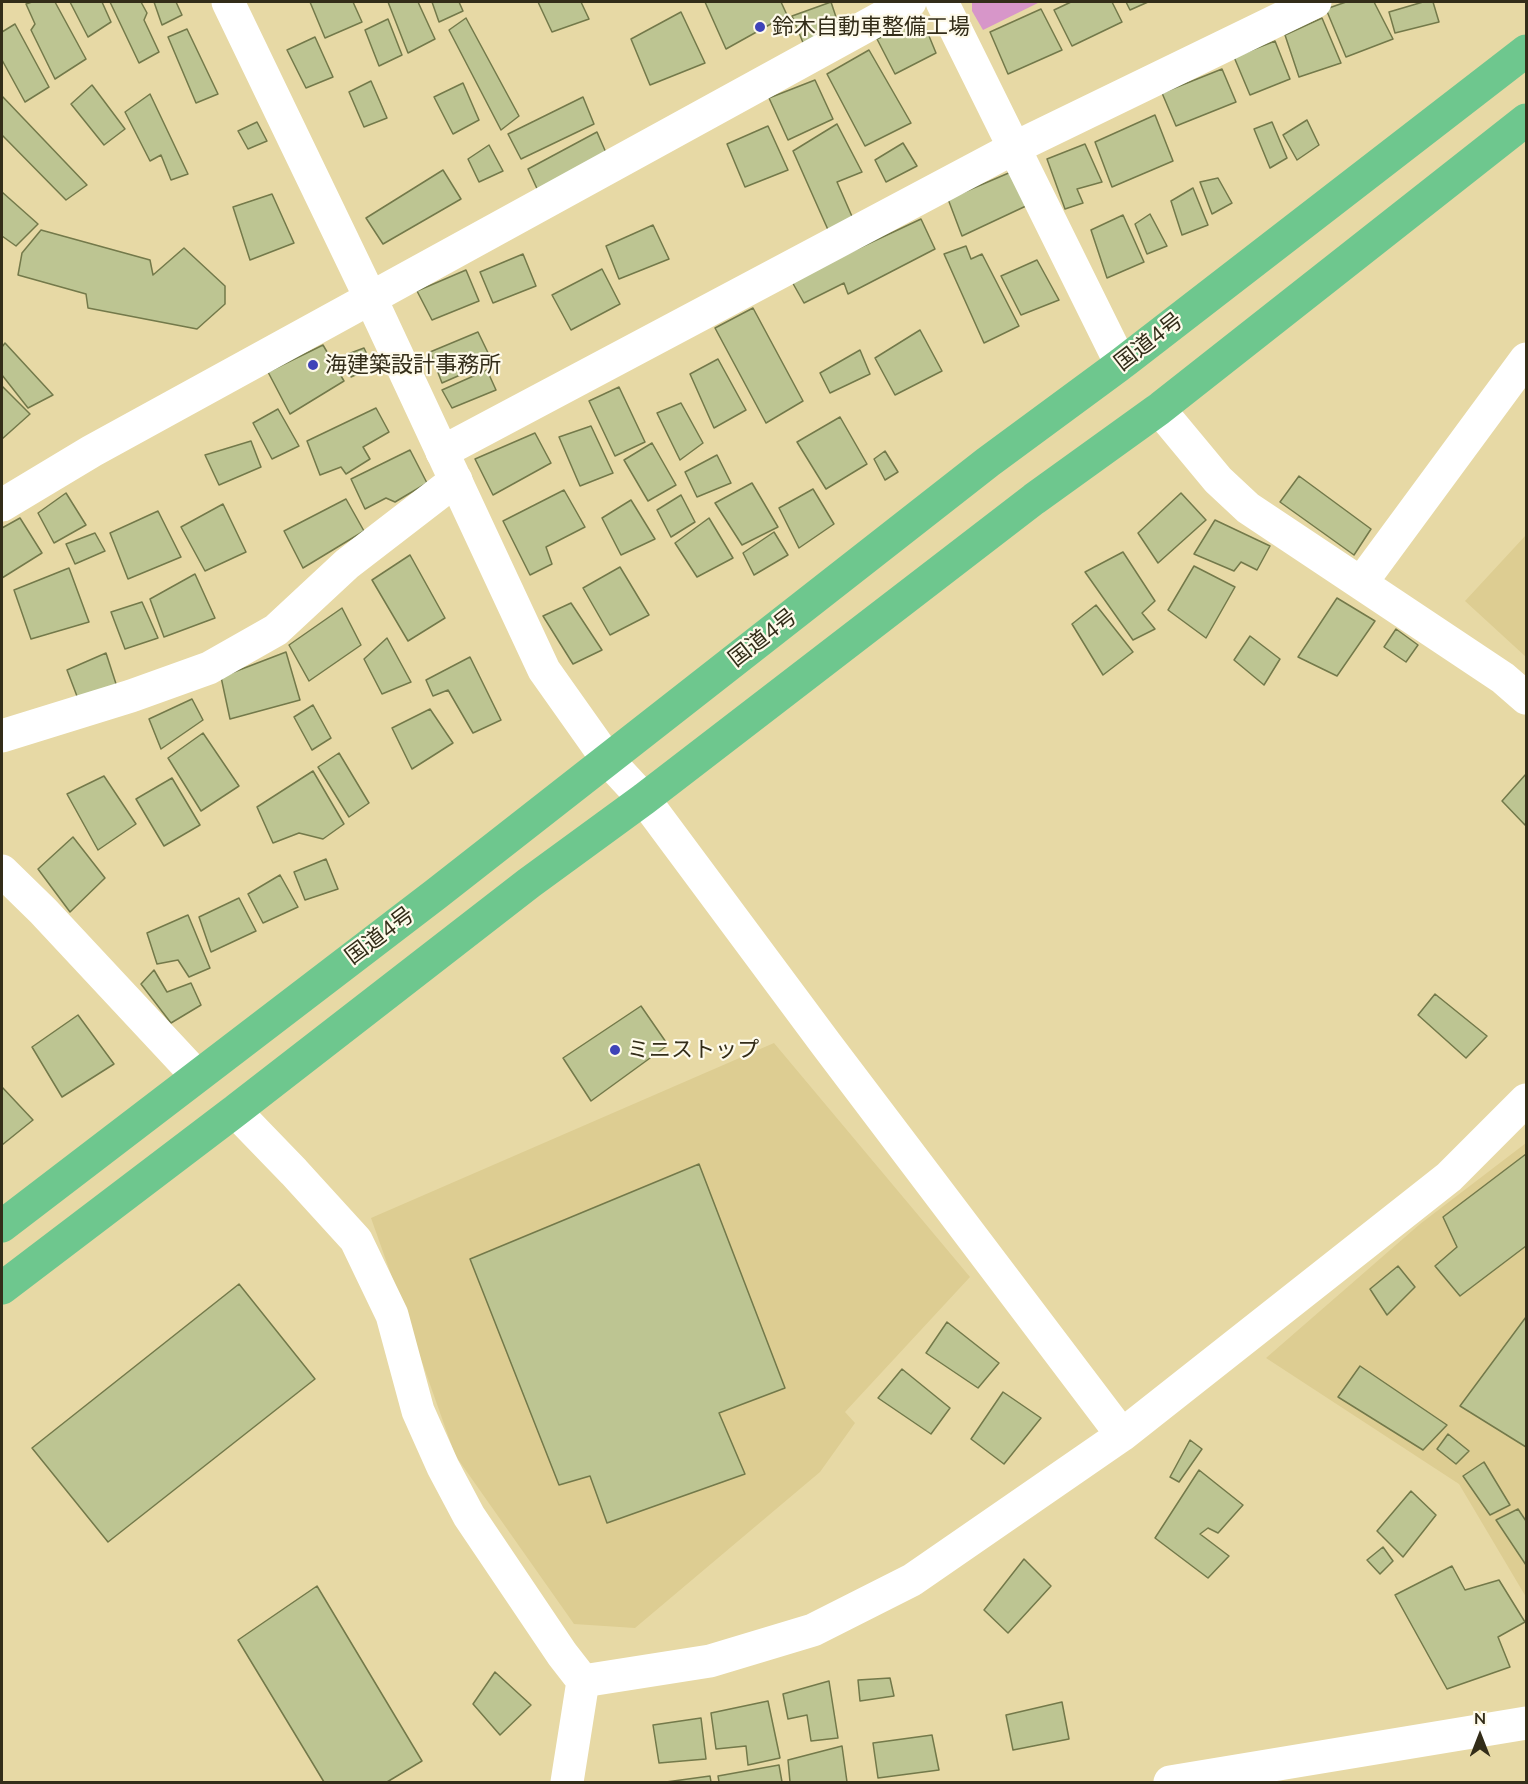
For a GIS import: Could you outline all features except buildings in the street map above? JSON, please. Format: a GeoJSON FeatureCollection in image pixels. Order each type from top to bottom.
{"type":"FeatureCollection","features":[{"type":"Feature","properties":{"kind":"highway","name":"国道4号"},"geometry":{"type":"LineString","coordinates":[[2,1226],[436,894],[988,462],[1121,364],[1527,51]]}},
{"type":"Feature","properties":{"kind":"highway"},"geometry":{"type":"LineString","coordinates":[[2,1288],[236,1112],[529,883],[644,799],[1034,498],[1159,409],[1527,120]]}},
{"type":"Feature","properties":{"kind":"street"},"geometry":{"type":"LineString","coordinates":[[228,2],[370,297],[544,670],[607,759],[644,799],[1122,1435]]}},
{"type":"Feature","properties":{"kind":"street"},"geometry":{"type":"LineString","coordinates":[[942,2],[1121,364]]}},
{"type":"Feature","properties":{"kind":"street"},"geometry":{"type":"LineString","coordinates":[[2,736],[131,696],[209,668],[276,630],[449,466],[1014,148],[1315,2]]}},
{"type":"Feature","properties":{"kind":"street"},"geometry":{"type":"LineString","coordinates":[[2,505],[92,451],[900,4]]}},
{"type":"Feature","properties":{"kind":"street"},"geometry":{"type":"LineString","coordinates":[[1361,583],[1527,359]]}},
{"type":"Feature","properties":{"kind":"street"},"geometry":{"type":"LineString","coordinates":[[1159,409],[1218,480],[1248,508],[1503,678],[1527,698]]}},
{"type":"Feature","properties":{"kind":"street"},"geometry":{"type":"LineString","coordinates":[[2,871],[43,911],[197,1076]]}},
{"type":"Feature","properties":{"kind":"street"},"geometry":{"type":"LineString","coordinates":[[583,1681],[710,1661],[813,1630],[912,1580],[1122,1435],[1449,1178],[1527,1100]]}},
{"type":"Feature","properties":{"kind":"street"},"geometry":{"type":"LineString","coordinates":[[236,1112],[356,1240],[392,1315],[418,1411],[443,1467],[469,1516],[562,1654],[583,1681],[567,1782]]}},
{"type":"Feature","properties":{"kind":"street"},"geometry":{"type":"LineString","coordinates":[[1170,1782],[1527,1723]]}},
{"type":"Feature","properties":{"kind":"shaded area"},"geometry":{"type":"Polygon","coordinates":[[[972,2],[1040,2],[983,30],[972,11],[972,2]]]}},
{"type":"Feature","properties":{"kind":"shaded area"},"geometry":{"type":"Polygon","coordinates":[[[1526,535],[1526,657],[1465,601],[1526,535]]]}},
{"type":"Feature","properties":{"kind":"shaded area"},"geometry":{"type":"Polygon","coordinates":[[[774,1043],[970,1277],[845,1412],[855,1423],[820,1472],[635,1628],[574,1624],[455,1455],[371,1218],[774,1043]]]}},
{"type":"Feature","properties":{"kind":"shaded area"},"geometry":{"type":"Polygon","coordinates":[[[1526,1143],[1526,1597],[1459,1484],[1266,1358],[1420,1224],[1526,1143]]]}},
{"type":"Feature","properties":{"kind":"place","name":"鈴木自動車整備工場"},"geometry":{"type":"Point","coordinates":[760,27]}},
{"type":"Feature","properties":{"kind":"place","name":"海建築設計事務所"},"geometry":{"type":"Point","coordinates":[313,365]}},
{"type":"Feature","properties":{"kind":"place","name":"ミニストップ"},"geometry":{"type":"Point","coordinates":[615,1050]}}]}
